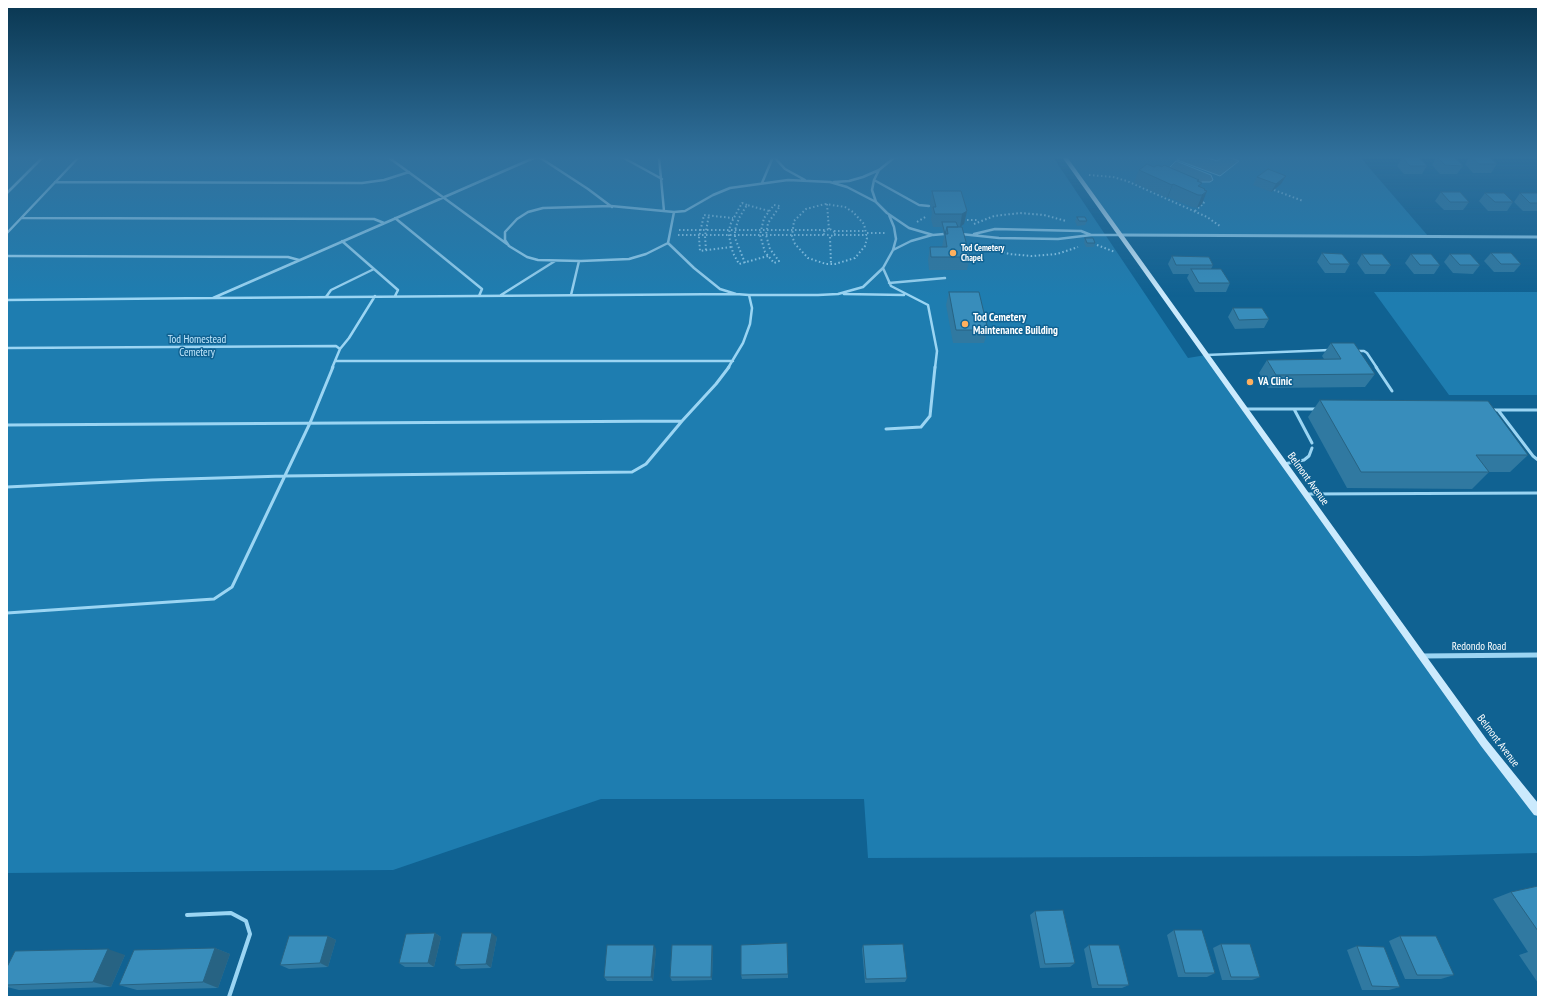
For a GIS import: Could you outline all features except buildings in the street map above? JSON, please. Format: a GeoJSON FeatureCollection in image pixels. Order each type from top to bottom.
{"type":"FeatureCollection","features":[{"type":"Feature","properties":{"kind":"main road","name":"Belmont Avenue"},"geometry":{"type":"LineString","coordinates":[[1098,204],[1484,743],[1538,811]]}},
{"type":"Feature","properties":{"kind":"street"},"geometry":{"type":"LineString","coordinates":[[1120,235],[1538,236]]}},
{"type":"Feature","properties":{"kind":"street","name":"Redondo Road"},"geometry":{"type":"LineString","coordinates":[[1421,656],[1538,655]]}},
{"type":"Feature","properties":{"kind":"lane"},"geometry":{"type":"LineString","coordinates":[[7,233],[35,204]]}},
{"type":"Feature","properties":{"kind":"lane"},"geometry":{"type":"LineString","coordinates":[[213,298],[427,204]]}},
{"type":"Feature","properties":{"kind":"lane"},"geometry":{"type":"LineString","coordinates":[[452,204],[527,258],[555,261],[629,259],[646,254],[668,243],[674,212]]}},
{"type":"Feature","properties":{"kind":"lane"},"geometry":{"type":"LineString","coordinates":[[608,204],[612,207]]}},
{"type":"Feature","properties":{"kind":"lane"},"geometry":{"type":"LineString","coordinates":[[664,204],[664,211]]}},
{"type":"Feature","properties":{"kind":"lane"},"geometry":{"type":"LineString","coordinates":[[509,246],[505,240],[505,232],[517,219],[528,212],[554,207],[612,207],[674,212],[685,211],[698,204]]}},
{"type":"Feature","properties":{"kind":"lane"},"geometry":{"type":"LineString","coordinates":[[878,204],[887,213],[909,228],[933,235]]}},
{"type":"Feature","properties":{"kind":"lane"},"geometry":{"type":"LineString","coordinates":[[917,204],[930,206]]}},
{"type":"Feature","properties":{"kind":"lane"},"geometry":{"type":"LineString","coordinates":[[838,294],[863,287],[883,268],[893,250],[896,239],[892,221],[887,213]]}},
{"type":"Feature","properties":{"kind":"lane"},"geometry":{"type":"LineString","coordinates":[[22,218],[374,219],[384,223]]}},
{"type":"Feature","properties":{"kind":"lane"},"geometry":{"type":"LineString","coordinates":[[395,218],[482,289],[479,296]]}},
{"type":"Feature","properties":{"kind":"lane"},"geometry":{"type":"LineString","coordinates":[[972,234],[996,229],[1081,231],[1091,235]]}},
{"type":"Feature","properties":{"kind":"lane"},"geometry":{"type":"LineString","coordinates":[[1064,230],[1067,238]]}},
{"type":"Feature","properties":{"kind":"lane"},"geometry":{"type":"LineString","coordinates":[[893,250],[911,241],[933,235],[944,234]]}},
{"type":"Feature","properties":{"kind":"lane"},"geometry":{"type":"LineString","coordinates":[[957,234],[972,234],[998,238],[1067,238],[1091,235],[1120,235]]}},
{"type":"Feature","properties":{"kind":"lane"},"geometry":{"type":"LineString","coordinates":[[342,242],[398,290],[395,296]]}},
{"type":"Feature","properties":{"kind":"lane"},"geometry":{"type":"LineString","coordinates":[[668,243],[694,268],[720,289],[736,294]]}},
{"type":"Feature","properties":{"kind":"lane"},"geometry":{"type":"LineString","coordinates":[[7,256],[288,257],[299,260]]}},
{"type":"Feature","properties":{"kind":"lane"},"geometry":{"type":"LineString","coordinates":[[501,296],[555,261]]}},
{"type":"Feature","properties":{"kind":"lane"},"geometry":{"type":"LineString","coordinates":[[571,295],[579,261]]}},
{"type":"Feature","properties":{"kind":"lane"},"geometry":{"type":"LineString","coordinates":[[883,268],[891,286],[928,305],[937,351],[930,416],[921,427],[908,429],[886,429]]}},
{"type":"Feature","properties":{"kind":"lane"},"geometry":{"type":"LineString","coordinates":[[326,297],[331,290],[374,270]]}},
{"type":"Feature","properties":{"kind":"lane"},"geometry":{"type":"LineString","coordinates":[[889,283],[945,278]]}},
{"type":"Feature","properties":{"kind":"lane"},"geometry":{"type":"LineString","coordinates":[[7,300],[375,296],[736,294],[906,295]]}},
{"type":"Feature","properties":{"kind":"lane"},"geometry":{"type":"LineString","coordinates":[[7,487],[152,480],[284,476],[632,472],[646,464],[682,421],[716,384],[733,361],[743,344],[750,324],[752,308],[749,295]]}},
{"type":"Feature","properties":{"kind":"lane"},"geometry":{"type":"LineString","coordinates":[[7,613],[214,600],[232,587],[310,423],[340,349],[349,338],[375,296]]}},
{"type":"Feature","properties":{"kind":"lane"},"geometry":{"type":"LineString","coordinates":[[7,348],[336,346],[340,349]]}},
{"type":"Feature","properties":{"kind":"lane"},"geometry":{"type":"LineString","coordinates":[[1206,355],[1336,350]]}},
{"type":"Feature","properties":{"kind":"lane"},"geometry":{"type":"LineString","coordinates":[[1350,351],[1364,351],[1367,353],[1392,391]]}},
{"type":"Feature","properties":{"kind":"lane"},"geometry":{"type":"LineString","coordinates":[[335,361],[733,361]]}},
{"type":"Feature","properties":{"kind":"lane"},"geometry":{"type":"LineString","coordinates":[[1245,409],[1318,409]]}},
{"type":"Feature","properties":{"kind":"lane"},"geometry":{"type":"LineString","coordinates":[[1294,409],[1312,444]]}},
{"type":"Feature","properties":{"kind":"lane"},"geometry":{"type":"LineString","coordinates":[[1490,410],[1538,410]]}},
{"type":"Feature","properties":{"kind":"lane"},"geometry":{"type":"LineString","coordinates":[[1498,410],[1533,456],[1538,460]]}},
{"type":"Feature","properties":{"kind":"lane"},"geometry":{"type":"LineString","coordinates":[[7,425],[682,421]]}},
{"type":"Feature","properties":{"kind":"lane"},"geometry":{"type":"LineString","coordinates":[[1284,464],[1304,460],[1309,456],[1312,448]]}},
{"type":"Feature","properties":{"kind":"lane"},"geometry":{"type":"LineString","coordinates":[[1306,494],[1538,493]]}},
{"type":"Feature","properties":{"kind":"lane"},"geometry":{"type":"LineString","coordinates":[[187,915],[231,913],[246,921],[250,934],[229,997]]}},
{"type":"Feature","properties":{"kind":"path"},"geometry":{"type":"LineString","coordinates":[[742,204],[734,217],[729,235],[732,249],[739,264],[768,256]]}},
{"type":"Feature","properties":{"kind":"path"},"geometry":{"type":"LineString","coordinates":[[745,204],[769,211]]}},
{"type":"Feature","properties":{"kind":"path"},"geometry":{"type":"LineString","coordinates":[[827,204],[829,229]]}},
{"type":"Feature","properties":{"kind":"path"},"geometry":{"type":"LineString","coordinates":[[827,204],[845,207],[859,217],[867,233],[865,246],[862,252],[855,258],[845,262],[831,264],[822,263],[808,258],[795,244],[792,235],[794,221],[806,209],[827,204]]}},
{"type":"Feature","properties":{"kind":"path"},"geometry":{"type":"LineString","coordinates":[[1178,204],[1214,220],[1220,226]]}},
{"type":"Feature","properties":{"kind":"path"},"geometry":{"type":"LineString","coordinates":[[1195,211],[1203,204]]}},
{"type":"Feature","properties":{"kind":"path"},"geometry":{"type":"LineString","coordinates":[[745,262],[738,250],[735,230],[740,216],[748,205]]}},
{"type":"Feature","properties":{"kind":"path"},"geometry":{"type":"LineString","coordinates":[[774,205],[780,206],[771,216],[766,230],[770,249],[779,261],[774,263],[764,250],[760,235],[760,230],[765,216],[774,205]]}},
{"type":"Feature","properties":{"kind":"path"},"geometry":{"type":"LineString","coordinates":[[970,226],[981,220],[1002,214],[1020,213],[1053,217],[1070,222]]}},
{"type":"Feature","properties":{"kind":"path"},"geometry":{"type":"LineString","coordinates":[[738,250],[700,251],[699,235],[704,215],[740,216]]}},
{"type":"Feature","properties":{"kind":"path"},"geometry":{"type":"LineString","coordinates":[[706,250],[705,230],[709,215]]}},
{"type":"Feature","properties":{"kind":"path"},"geometry":{"type":"LineString","coordinates":[[765,216],[771,216]]}},
{"type":"Feature","properties":{"kind":"path"},"geometry":{"type":"LineString","coordinates":[[963,220],[981,220]]}},
{"type":"Feature","properties":{"kind":"path"},"geometry":{"type":"LineString","coordinates":[[671,230],[829,229],[834,231],[867,233],[895,233]]}},
{"type":"Feature","properties":{"kind":"path"},"geometry":{"type":"LineString","coordinates":[[825,230],[823,232],[825,235]]}},
{"type":"Feature","properties":{"kind":"path"},"geometry":{"type":"LineString","coordinates":[[834,231],[836,233],[834,235]]}},
{"type":"Feature","properties":{"kind":"path"},"geometry":{"type":"LineString","coordinates":[[670,235],[825,235],[830,237],[834,235],[867,233]]}},
{"type":"Feature","properties":{"kind":"path"},"geometry":{"type":"LineString","coordinates":[[830,237],[831,264]]}},
{"type":"Feature","properties":{"kind":"path"},"geometry":{"type":"LineString","coordinates":[[980,244],[990,249],[1009,254],[1032,256],[1057,254],[1082,245]]}},
{"type":"Feature","properties":{"kind":"path"},"geometry":{"type":"LineString","coordinates":[[1093,245],[1102,246],[1114,252]]}},
{"type":"Feature","properties":{"kind":"path"},"geometry":{"type":"LineString","coordinates":[[764,250],[770,249]]}},
{"type":"Feature","properties":{"kind":"green space","name":"Tod Homestead Cemetery"},"geometry":{"type":"Polygon","coordinates":[[[7,204],[1084,204],[1188,358],[1206,355],[1538,811],[1538,853],[1419,856],[868,858],[864,799],[601,799],[393,870],[7,873],[7,204]]]}},
{"type":"Feature","properties":{"kind":"green space"},"geometry":{"type":"Polygon","coordinates":[[[1098,204],[1400,204],[1428,236],[1120,235],[1098,204]]]}},
{"type":"Feature","properties":{"kind":"green space"},"geometry":{"type":"Polygon","coordinates":[[[1374,292],[1538,292],[1538,395],[1449,395],[1374,292]]]}},
{"type":"Feature","properties":{"kind":"place","name":"Tod Cemetery Chapel"},"geometry":{"type":"Point","coordinates":[953,253]}},
{"type":"Feature","properties":{"kind":"place","name":"Tod Cemetery Maintenance Building"},"geometry":{"type":"Point","coordinates":[965,324]}},
{"type":"Feature","properties":{"kind":"place","name":"VA Clinic"},"geometry":{"type":"Point","coordinates":[1250,382]}}]}
